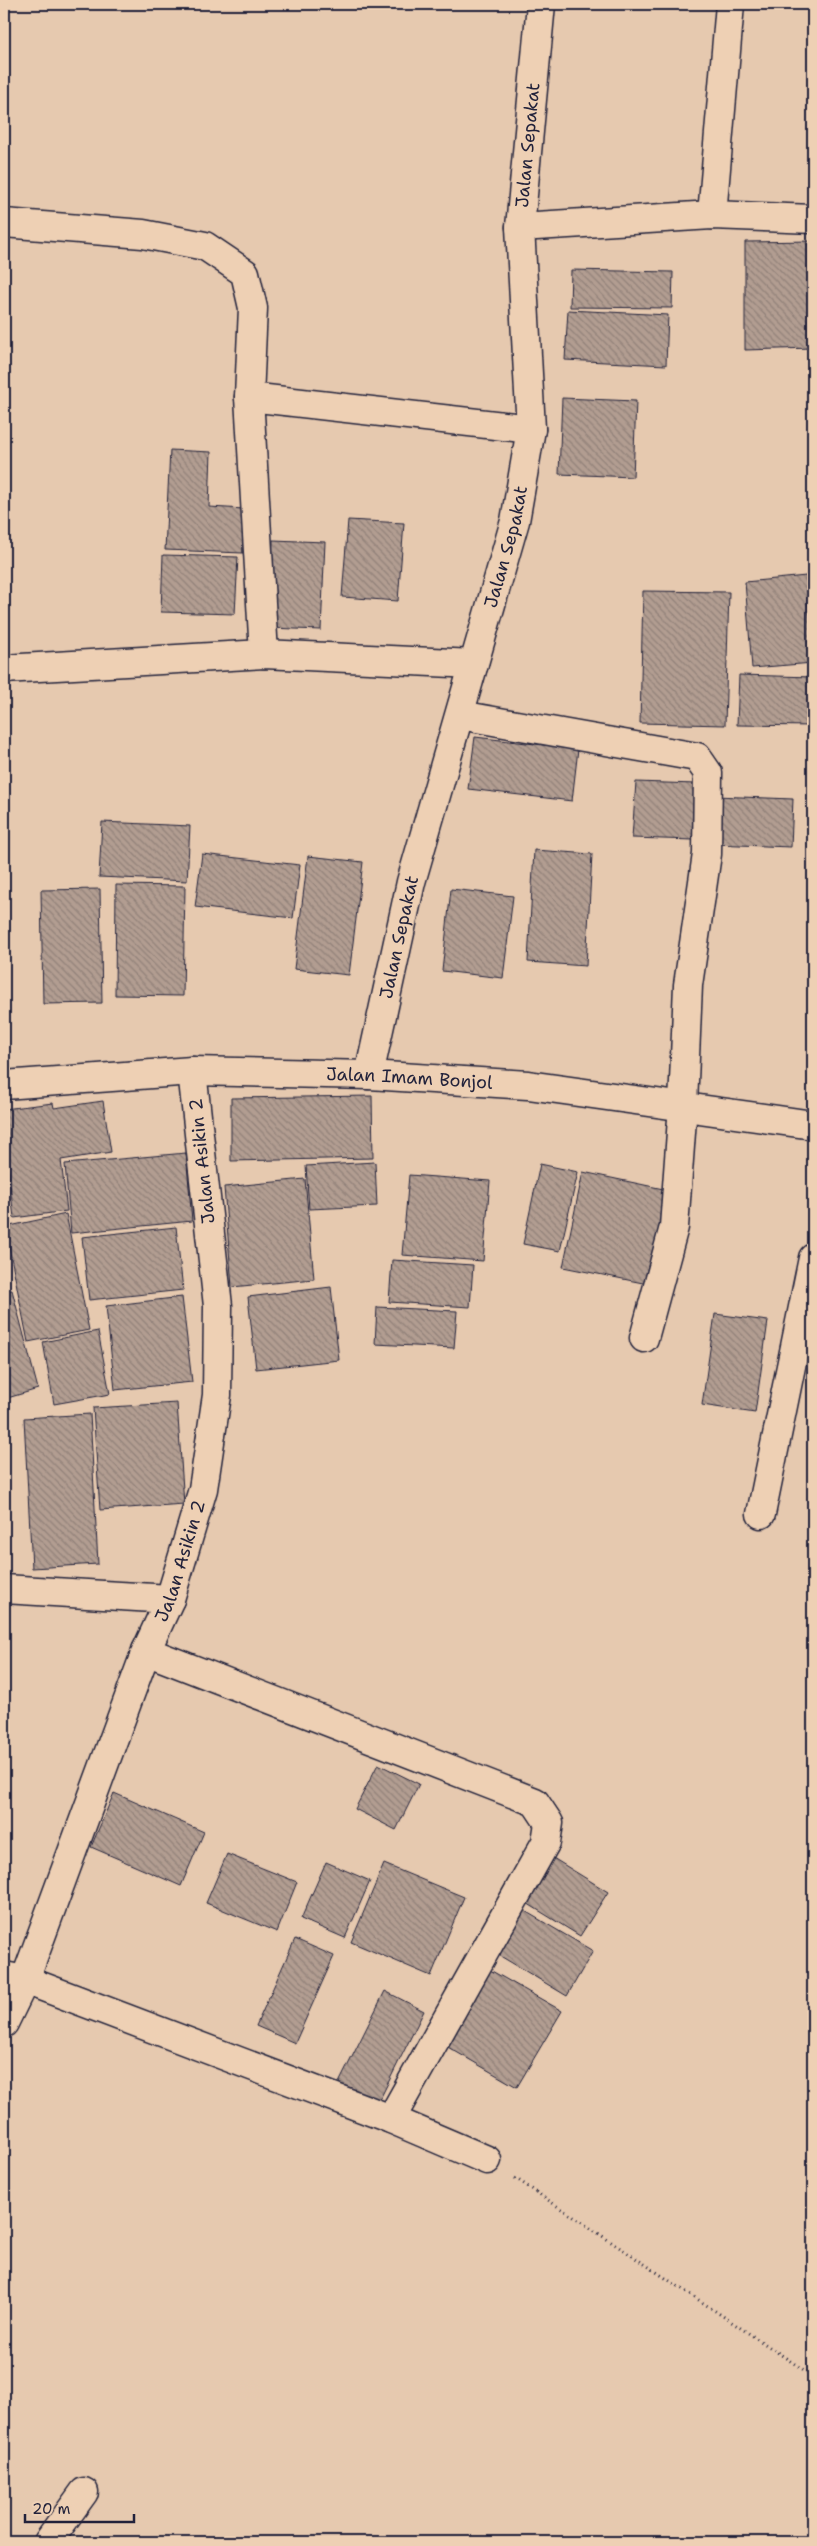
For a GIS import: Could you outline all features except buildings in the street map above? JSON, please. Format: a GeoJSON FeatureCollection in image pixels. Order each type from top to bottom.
{"type":"FeatureCollection","features":[{"type":"Feature","properties":{"kind":"main road","name":"Jalan Sepakat"},"geometry":{"type":"LineString","coordinates":[[369,1075],[411,882],[515,521],[531,429],[520,227],[541,4]]}},
{"type":"Feature","properties":{"kind":"main road"},"geometry":{"type":"LineString","coordinates":[[712,215],[730,4]]}},
{"type":"Feature","properties":{"kind":"main road"},"geometry":{"type":"LineString","coordinates":[[520,227],[712,215],[813,219]]}},
{"type":"Feature","properties":{"kind":"main road"},"geometry":{"type":"LineString","coordinates":[[4,223],[143,234],[204,246],[245,273],[253,308],[249,397],[264,654]]}},
{"type":"Feature","properties":{"kind":"main road"},"geometry":{"type":"LineString","coordinates":[[249,397],[531,429]]}},
{"type":"Feature","properties":{"kind":"main road"},"geometry":{"type":"LineString","coordinates":[[4,669],[264,654],[474,664]]}},
{"type":"Feature","properties":{"kind":"main road"},"geometry":{"type":"LineString","coordinates":[[460,715],[697,757],[708,773],[707,854],[688,986],[683,1105],[674,1228],[644,1338]]}},
{"type":"Feature","properties":{"kind":"main road","name":"Jalan Imam Bonjol"},"geometry":{"type":"LineString","coordinates":[[4,1085],[192,1071],[369,1075],[528,1085],[683,1105],[813,1125]]}},
{"type":"Feature","properties":{"kind":"main road","name":"Jalan Asikin 2"},"geometry":{"type":"LineString","coordinates":[[4,2023],[14,1978],[146,1651],[170,1599],[203,1489],[217,1395],[218,1306],[192,1071]]}},
{"type":"Feature","properties":{"kind":"main road"},"geometry":{"type":"LineString","coordinates":[[761,1514],[813,1258]]}},
{"type":"Feature","properties":{"kind":"main road"},"geometry":{"type":"LineString","coordinates":[[4,1589],[170,1599]]}},
{"type":"Feature","properties":{"kind":"main road"},"geometry":{"type":"LineString","coordinates":[[146,1651],[535,1802],[549,1823],[546,1842],[391,2119]]}},
{"type":"Feature","properties":{"kind":"main road"},"geometry":{"type":"LineString","coordinates":[[14,1978],[391,2119],[487,2160]]}},
{"type":"Feature","properties":{"kind":"main road"},"geometry":{"type":"LineString","coordinates":[[48,2542],[84,2492]]}},
{"type":"Feature","properties":{"kind":"path"},"geometry":{"type":"LineString","coordinates":[[487,2160],[813,2376]]}}]}
